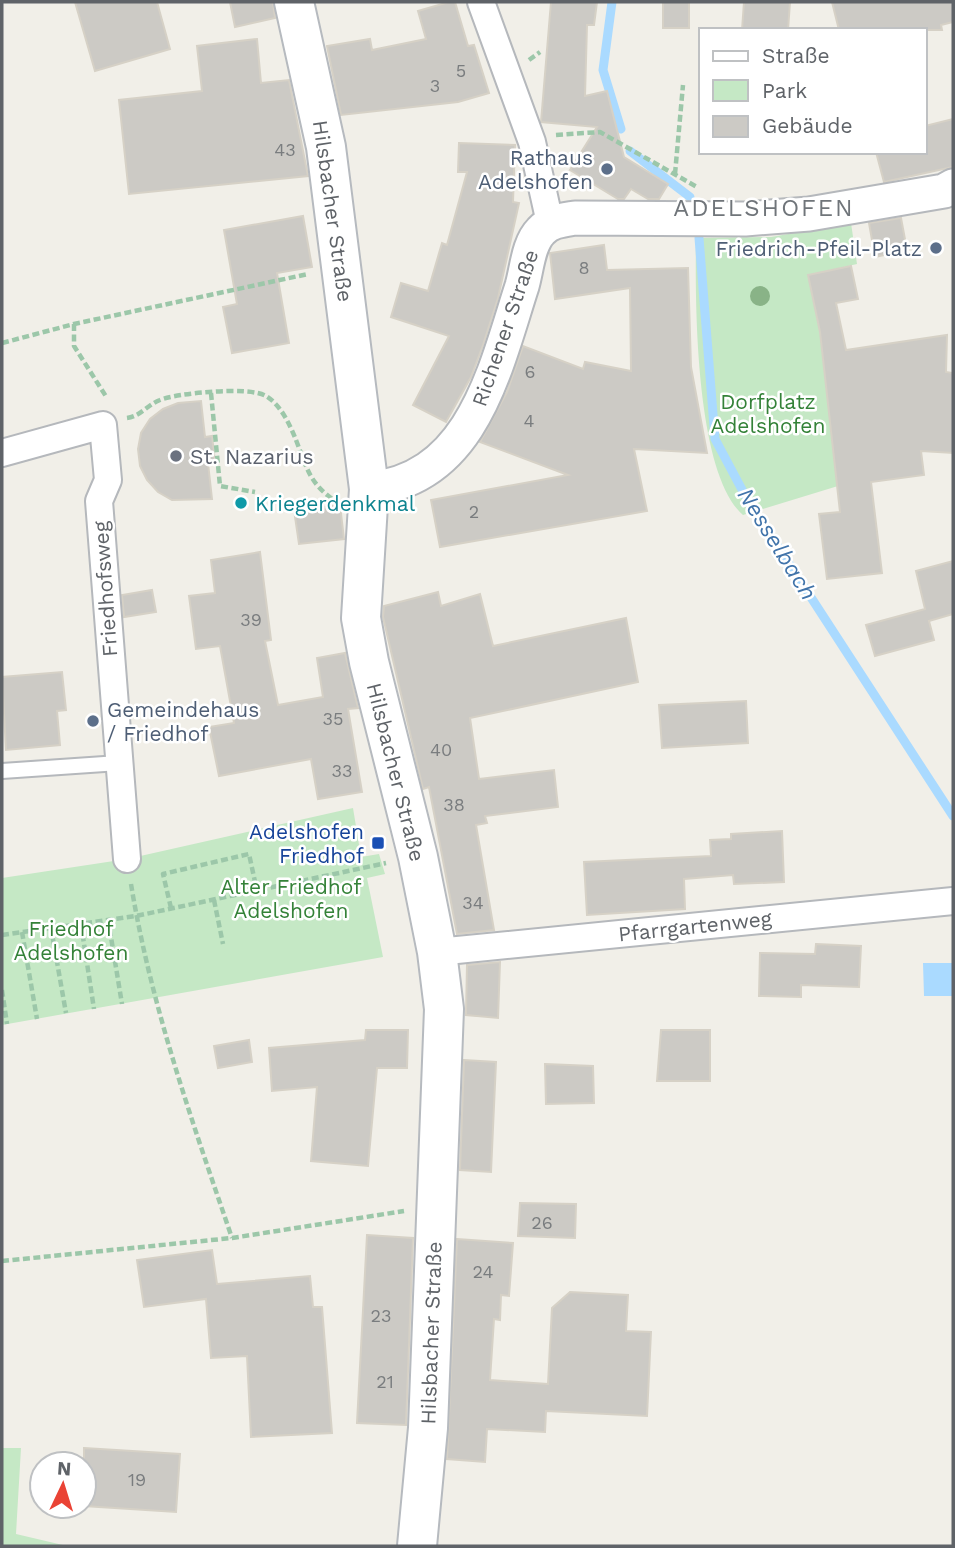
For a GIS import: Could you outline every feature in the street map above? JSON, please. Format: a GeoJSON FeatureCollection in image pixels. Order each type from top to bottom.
{"type":"FeatureCollection","features":[{"type":"Feature","properties":{"kind":"main road","name":"Hilsbacher Straße"},"geometry":{"type":"LineString","coordinates":[[294,2],[326,147],[369,489],[361,618],[437,951],[444,1009],[428,1429],[416,1546]]}},
{"type":"Feature","properties":{"kind":"street"},"geometry":{"type":"LineString","coordinates":[[481,2],[532,142],[550,223],[575,218],[745,219],[809,214],[944,191],[953,186]]}},
{"type":"Feature","properties":{"kind":"street","name":"Richener Straße"},"geometry":{"type":"LineString","coordinates":[[369,489],[413,480],[437,464],[462,439],[507,332],[533,246],[539,232],[550,223]]}},
{"type":"Feature","properties":{"kind":"street"},"geometry":{"type":"LineString","coordinates":[[2,453],[112,422]]}},
{"type":"Feature","properties":{"kind":"street","name":"Friedhofsweg"},"geometry":{"type":"LineString","coordinates":[[112,422],[108,480],[99,501],[127,859]]}},
{"type":"Feature","properties":{"kind":"street","name":"Pfarrgartenweg"},"geometry":{"type":"LineString","coordinates":[[437,951],[953,901]]}},
{"type":"Feature","properties":{"kind":"lane"},"geometry":{"type":"LineString","coordinates":[[2,771],[118,763]]}},
{"type":"Feature","properties":{"kind":"path"},"geometry":{"type":"LineString","coordinates":[[675,174],[682,85]]}},
{"type":"Feature","properties":{"kind":"path"},"geometry":{"type":"LineString","coordinates":[[532,142],[566,133],[600,132],[683,178]]}},
{"type":"Feature","properties":{"kind":"path"},"geometry":{"type":"LineString","coordinates":[[2,343],[74,324],[341,267]]}},
{"type":"Feature","properties":{"kind":"path"},"geometry":{"type":"LineString","coordinates":[[74,324],[74,346],[112,422],[136,416],[160,400],[211,393],[251,392],[268,397],[289,422],[307,473],[318,490],[336,502],[369,489]]}},
{"type":"Feature","properties":{"kind":"path"},"geometry":{"type":"LineString","coordinates":[[211,393],[220,486],[255,492]]}},
{"type":"Feature","properties":{"kind":"path"},"geometry":{"type":"LineString","coordinates":[[171,908],[163,874],[249,855],[257,891]]}},
{"type":"Feature","properties":{"kind":"path"},"geometry":{"type":"LineString","coordinates":[[127,859],[136,916],[169,1056],[232,1238]]}},
{"type":"Feature","properties":{"kind":"path"},"geometry":{"type":"LineString","coordinates":[[2,935],[136,916],[382,863]]}},
{"type":"Feature","properties":{"kind":"path"},"geometry":{"type":"LineString","coordinates":[[214,900],[223,944]]}},
{"type":"Feature","properties":{"kind":"path"},"geometry":{"type":"LineString","coordinates":[[108,919],[122,1004]]}},
{"type":"Feature","properties":{"kind":"path"},"geometry":{"type":"LineString","coordinates":[[81,924],[94,1009]]}},
{"type":"Feature","properties":{"kind":"path"},"geometry":{"type":"LineString","coordinates":[[51,928],[66,1013]]}},
{"type":"Feature","properties":{"kind":"path"},"geometry":{"type":"LineString","coordinates":[[22,932],[37,1019]]}},
{"type":"Feature","properties":{"kind":"path"},"geometry":{"type":"LineString","coordinates":[[2,990],[7,1024]]}},
{"type":"Feature","properties":{"kind":"path"},"geometry":{"type":"LineString","coordinates":[[2,1261],[232,1238],[383,1216],[436,1204]]}},
{"type":"Feature","properties":{"kind":"green space","name":"Dorfplatz Adelshofen"},"geometry":{"type":"Polygon","coordinates":[[[851,223],[857,264],[808,275],[820,334],[838,486],[743,515],[727,494],[715,463],[707,426],[698,343],[696,238],[771,237],[851,223]]]}},
{"type":"Feature","properties":{"kind":"green space","name":"Alter Friedhof Adelshofen"},"geometry":{"type":"Polygon","coordinates":[[[353,808],[361,857],[379,854],[385,874],[367,878],[383,957],[2,1025],[2,878],[127,859],[353,808]]]}},
{"type":"Feature","properties":{"kind":"green space"},"geometry":{"type":"Polygon","coordinates":[[[2,1448],[21,1448],[16,1534],[67,1546],[2,1546],[2,1448]]]}},
{"type":"Feature","properties":{"kind":"water"},"geometry":{"type":"Polygon","coordinates":[[[923,963],[953,963],[953,996],[924,996],[923,963]]]}},
{"type":"Feature","properties":{"kind":"building"},"geometry":{"type":"Polygon","coordinates":[[[75,2],[157,2],[170,49],[95,71],[75,2]]]}},
{"type":"Feature","properties":{"kind":"building"},"geometry":{"type":"Polygon","coordinates":[[[230,2],[273,2],[275,18],[235,27],[230,2]]]}},
{"type":"Feature","properties":{"kind":"building"},"geometry":{"type":"Polygon","coordinates":[[[455,2],[468,46],[474,45],[489,93],[458,102],[341,115],[327,46],[370,39],[372,50],[426,39],[418,11],[455,2]]]}},
{"type":"Feature","properties":{"kind":"building"},"geometry":{"type":"Polygon","coordinates":[[[551,2],[597,2],[594,25],[587,25],[585,96],[607,91],[624,157],[668,184],[659,199],[648,199],[631,189],[624,199],[618,199],[570,170],[597,127],[541,122],[551,2]]]}},
{"type":"Feature","properties":{"kind":"building"},"geometry":{"type":"Polygon","coordinates":[[[663,2],[689,2],[689,28],[663,28],[663,2]]]}},
{"type":"Feature","properties":{"kind":"building"},"geometry":{"type":"Polygon","coordinates":[[[744,2],[790,2],[788,28],[742,28],[744,2]]]}},
{"type":"Feature","properties":{"kind":"building"},"geometry":{"type":"Polygon","coordinates":[[[832,2],[953,2],[953,22],[941,25],[942,30],[838,28],[832,2]]]}},
{"type":"Feature","properties":{"kind":"building"},"geometry":{"type":"Polygon","coordinates":[[[257,39],[261,83],[289,80],[308,176],[129,194],[119,100],[202,91],[197,46],[257,39]]]}},
{"type":"Feature","properties":{"kind":"building"},"geometry":{"type":"Polygon","coordinates":[[[953,119],[953,167],[884,182],[877,154],[927,154],[927,126],[953,119]]]}},
{"type":"Feature","properties":{"kind":"building"},"geometry":{"type":"Polygon","coordinates":[[[459,143],[515,145],[513,202],[519,203],[498,298],[483,345],[471,377],[446,422],[413,405],[449,336],[391,317],[401,283],[428,291],[442,243],[447,245],[467,172],[458,172],[459,143]]]}},
{"type":"Feature","properties":{"kind":"building"},"geometry":{"type":"Polygon","coordinates":[[[303,216],[312,267],[277,273],[289,343],[232,353],[223,307],[237,304],[224,230],[303,216]]]}},
{"type":"Feature","properties":{"kind":"building"},"geometry":{"type":"Polygon","coordinates":[[[901,218],[907,250],[875,257],[869,223],[901,218]]]}},
{"type":"Feature","properties":{"kind":"building"},"geometry":{"type":"Polygon","coordinates":[[[604,245],[607,270],[688,268],[691,367],[707,453],[634,449],[647,511],[440,547],[431,500],[568,475],[480,442],[507,392],[523,346],[583,369],[585,362],[631,371],[630,288],[555,299],[550,253],[604,245]]]}},
{"type":"Feature","properties":{"kind":"building"},"geometry":{"type":"Polygon","coordinates":[[[851,266],[858,299],[836,303],[846,350],[947,335],[946,372],[953,373],[953,453],[921,451],[924,475],[871,482],[882,573],[827,579],[819,514],[840,512],[820,332],[808,275],[851,266]]]}},
{"type":"Feature","properties":{"kind":"building","name":"St. Nazarius"},"geometry":{"type":"Polygon","coordinates":[[[201,401],[205,437],[212,436],[215,462],[208,463],[212,499],[172,500],[158,492],[147,480],[140,466],[138,449],[141,433],[150,419],[163,409],[178,403],[201,401]]]}},
{"type":"Feature","properties":{"kind":"building"},"geometry":{"type":"Polygon","coordinates":[[[340,505],[344,539],[299,544],[294,510],[340,505]]]}},
{"type":"Feature","properties":{"kind":"building"},"geometry":{"type":"Polygon","coordinates":[[[260,552],[271,640],[265,641],[278,705],[323,697],[317,658],[345,653],[358,708],[348,709],[362,792],[318,799],[311,759],[219,776],[209,727],[234,723],[220,646],[196,649],[189,596],[215,593],[211,560],[260,552]]]}},
{"type":"Feature","properties":{"kind":"building"},"geometry":{"type":"Polygon","coordinates":[[[953,561],[953,614],[929,621],[934,640],[875,656],[866,625],[925,609],[916,571],[953,561]]]}},
{"type":"Feature","properties":{"kind":"building"},"geometry":{"type":"Polygon","coordinates":[[[152,590],[156,612],[124,617],[122,595],[152,590]]]}},
{"type":"Feature","properties":{"kind":"building"},"geometry":{"type":"Polygon","coordinates":[[[438,592],[441,606],[480,594],[493,646],[626,618],[638,682],[470,718],[479,779],[554,770],[558,807],[485,816],[487,823],[476,825],[494,930],[457,934],[429,787],[423,789],[383,617],[384,606],[438,592]]]}},
{"type":"Feature","properties":{"kind":"building"},"geometry":{"type":"Polygon","coordinates":[[[62,672],[66,710],[57,711],[60,745],[6,750],[2,677],[62,672]]]}},
{"type":"Feature","properties":{"kind":"building"},"geometry":{"type":"Polygon","coordinates":[[[746,701],[748,743],[662,748],[659,705],[746,701]]]}},
{"type":"Feature","properties":{"kind":"building"},"geometry":{"type":"Polygon","coordinates":[[[782,831],[784,882],[734,884],[733,875],[684,879],[685,909],[587,915],[584,862],[711,856],[710,840],[731,839],[731,834],[782,831]]]}},
{"type":"Feature","properties":{"kind":"building"},"geometry":{"type":"Polygon","coordinates":[[[816,944],[861,946],[859,987],[801,985],[801,997],[759,996],[760,953],[815,954],[816,944]]]}},
{"type":"Feature","properties":{"kind":"building"},"geometry":{"type":"Polygon","coordinates":[[[500,962],[498,1018],[466,1015],[467,965],[500,962]]]}},
{"type":"Feature","properties":{"kind":"building"},"geometry":{"type":"Polygon","coordinates":[[[366,1030],[408,1030],[407,1068],[377,1068],[368,1166],[311,1161],[317,1087],[272,1091],[269,1048],[365,1040],[366,1030]]]}},
{"type":"Feature","properties":{"kind":"building"},"geometry":{"type":"Polygon","coordinates":[[[661,1030],[710,1030],[710,1081],[657,1081],[661,1030]]]}},
{"type":"Feature","properties":{"kind":"building"},"geometry":{"type":"Polygon","coordinates":[[[249,1040],[252,1062],[218,1068],[214,1046],[249,1040]]]}},
{"type":"Feature","properties":{"kind":"building"},"geometry":{"type":"Polygon","coordinates":[[[464,1060],[496,1062],[491,1172],[460,1170],[464,1060]]]}},
{"type":"Feature","properties":{"kind":"building"},"geometry":{"type":"Polygon","coordinates":[[[545,1064],[593,1066],[594,1103],[546,1104],[545,1064]]]}},
{"type":"Feature","properties":{"kind":"building"},"geometry":{"type":"Polygon","coordinates":[[[520,1203],[576,1204],[575,1238],[518,1236],[520,1203]]]}},
{"type":"Feature","properties":{"kind":"building"},"geometry":{"type":"Polygon","coordinates":[[[367,1235],[413,1238],[406,1425],[357,1423],[367,1235]]]}},
{"type":"Feature","properties":{"kind":"building"},"geometry":{"type":"Polygon","coordinates":[[[457,1239],[513,1243],[509,1296],[501,1295],[500,1320],[494,1319],[490,1380],[548,1384],[552,1308],[570,1292],[628,1295],[626,1331],[651,1332],[647,1416],[546,1411],[545,1432],[487,1429],[485,1462],[447,1459],[457,1239]]]}},
{"type":"Feature","properties":{"kind":"building"},"geometry":{"type":"Polygon","coordinates":[[[212,1250],[217,1284],[310,1276],[313,1307],[322,1307],[332,1433],[251,1437],[247,1356],[211,1358],[206,1299],[144,1307],[137,1260],[212,1250]]]}},
{"type":"Feature","properties":{"kind":"building"},"geometry":{"type":"Polygon","coordinates":[[[84,1448],[180,1454],[176,1512],[98,1507],[98,1450],[84,1448]]]}},
{"type":"Feature","properties":{"kind":"waterway","name":"Nesselbach"},"geometry":{"type":"LineString","coordinates":[[612,2],[603,70],[621,129]]}},
{"type":"Feature","properties":{"kind":"waterway","name":"Nesselbach"},"geometry":{"type":"LineString","coordinates":[[630,151],[690,197]]}},
{"type":"Feature","properties":{"kind":"waterway","name":"Nesselbach"},"geometry":{"type":"LineString","coordinates":[[699,238],[715,439],[747,499],[953,816]]}},
{"type":"Feature","properties":{"kind":"place","name":"Rathaus Adelshofen"},"geometry":{"type":"Point","coordinates":[607,169]}},
{"type":"Feature","properties":{"kind":"place","name":"Friedrich-Pfeil-Platz"},"geometry":{"type":"Point","coordinates":[936,248]}},
{"type":"Feature","properties":{"kind":"place","name":"St. Nazarius"},"geometry":{"type":"Point","coordinates":[176,456]}},
{"type":"Feature","properties":{"kind":"place","name":"Kriegerdenkmal"},"geometry":{"type":"Point","coordinates":[241,503]}},
{"type":"Feature","properties":{"kind":"place","name":"Gemeindehaus / Friedhof"},"geometry":{"type":"Point","coordinates":[93,721]}},
{"type":"Feature","properties":{"kind":"place","name":"Adelshofen Friedhof"},"geometry":{"type":"Point","coordinates":[378,843]}},
{"type":"Feature","properties":{"kind":"district","name":"ADELSHOFEN"},"geometry":{"type":"Point","coordinates":[764,208]}},
{"type":"Feature","properties":{"kind":"park label","name":"Friedhof Adelshofen"},"geometry":{"type":"Point","coordinates":[71,940]}}]}
